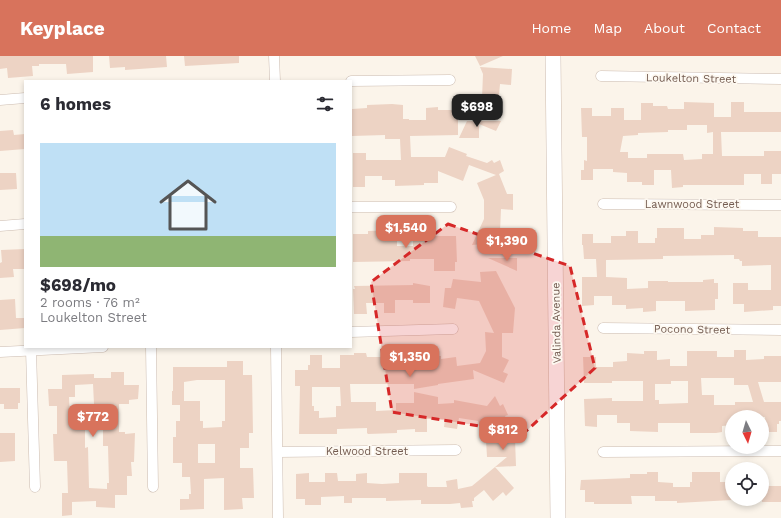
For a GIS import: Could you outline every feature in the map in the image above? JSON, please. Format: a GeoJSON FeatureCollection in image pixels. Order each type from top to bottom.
{"type":"FeatureCollection","features":[{"type":"Feature","properties":{"kind":"main road","name":"Valinda Avenue"},"geometry":{"type":"LineString","coordinates":[[553,56],[558,518]]}},
{"type":"Feature","properties":{"kind":"street"},"geometry":{"type":"LineString","coordinates":[[274,56],[275,80]]}},
{"type":"Feature","properties":{"kind":"street","name":"Loukelton Street"},"geometry":{"type":"LineString","coordinates":[[601,76],[781,79]]}},
{"type":"Feature","properties":{"kind":"street"},"geometry":{"type":"LineString","coordinates":[[352,81],[450,80]]}},
{"type":"Feature","properties":{"kind":"street"},"geometry":{"type":"LineString","coordinates":[[0,100],[24,98]]}},
{"type":"Feature","properties":{"kind":"street","name":"Lawnwood Street"},"geometry":{"type":"LineString","coordinates":[[603,204],[781,205]]}},
{"type":"Feature","properties":{"kind":"street"},"geometry":{"type":"LineString","coordinates":[[352,207],[451,207]]}},
{"type":"Feature","properties":{"kind":"street"},"geometry":{"type":"LineString","coordinates":[[0,226],[24,224]]}},
{"type":"Feature","properties":{"kind":"street","name":"Pocono Street"},"geometry":{"type":"LineString","coordinates":[[603,328],[781,330]]}},
{"type":"Feature","properties":{"kind":"street"},"geometry":{"type":"LineString","coordinates":[[352,332],[453,329]]}},
{"type":"Feature","properties":{"kind":"street"},"geometry":{"type":"LineString","coordinates":[[0,352],[79,348]]}},
{"type":"Feature","properties":{"kind":"street"},"geometry":{"type":"LineString","coordinates":[[152,348],[153,487]]}},
{"type":"Feature","properties":{"kind":"street"},"geometry":{"type":"LineString","coordinates":[[276,348],[278,518]]}},
{"type":"Feature","properties":{"kind":"street"},"geometry":{"type":"LineString","coordinates":[[31,350],[35,487]]}},
{"type":"Feature","properties":{"kind":"street","name":"Kelwood Street"},"geometry":{"type":"LineString","coordinates":[[278,452],[456,450]]}},
{"type":"Feature","properties":{"kind":"street"},"geometry":{"type":"LineString","coordinates":[[603,452],[781,450]]}},
{"type":"Feature","properties":{"kind":"highlighted area"},"geometry":{"type":"Polygon","coordinates":[[[448,224],[570,266],[595,368],[524,433],[392,412],[371,282],[448,224]]]}},
{"type":"Feature","properties":{"kind":"building"},"geometry":{"type":"Polygon","coordinates":[[[0,56],[93,56],[93,72],[67,74],[66,64],[39,64],[39,66],[32,66],[33,76],[8,78],[7,68],[0,69],[0,56]]]}},
{"type":"Feature","properties":{"kind":"building"},"geometry":{"type":"Polygon","coordinates":[[[109,56],[166,56],[167,67],[125,70],[125,67],[110,68],[109,56]]]}},
{"type":"Feature","properties":{"kind":"building"},"geometry":{"type":"Polygon","coordinates":[[[184,56],[239,56],[239,63],[185,66],[184,56]]]}},
{"type":"Feature","properties":{"kind":"building"},"geometry":{"type":"Polygon","coordinates":[[[475,56],[503,56],[480,66],[475,56]]]}},
{"type":"Feature","properties":{"kind":"building"},"geometry":{"type":"Polygon","coordinates":[[[480,67],[512,69],[511,85],[500,84],[498,106],[501,107],[497,116],[474,106],[478,96],[482,98],[483,74],[480,67]]]}},
{"type":"Feature","properties":{"kind":"building"},"geometry":{"type":"Polygon","coordinates":[[[684,102],[714,103],[714,117],[731,117],[731,102],[744,102],[744,112],[781,112],[781,132],[721,132],[722,156],[764,156],[764,151],[781,151],[781,174],[772,174],[772,184],[761,184],[761,174],[744,174],[744,185],[683,185],[683,187],[672,188],[671,170],[654,170],[654,185],[642,185],[642,182],[627,182],[627,173],[613,172],[613,169],[593,169],[593,180],[581,180],[581,170],[584,170],[584,160],[587,161],[587,137],[582,137],[581,108],[592,108],[592,116],[611,116],[611,108],[624,108],[624,120],[641,120],[641,103],[653,103],[653,106],[667,106],[668,109],[684,109],[684,102]],[[687,125],[687,130],[668,130],[668,132],[638,133],[638,135],[623,136],[620,152],[628,152],[628,158],[647,158],[647,154],[683,154],[684,160],[702,159],[702,154],[713,154],[713,132],[707,133],[707,125],[687,125]]]}},
{"type":"Feature","properties":{"kind":"building"},"geometry":{"type":"Polygon","coordinates":[[[367,105],[403,105],[403,119],[409,120],[426,120],[426,108],[438,107],[438,110],[458,110],[458,135],[410,136],[411,157],[445,157],[449,147],[467,154],[466,156],[487,163],[492,160],[494,163],[500,160],[504,171],[499,174],[507,194],[513,194],[513,210],[501,209],[500,232],[520,241],[472,245],[484,219],[484,200],[477,183],[496,175],[469,165],[463,181],[438,171],[438,183],[395,186],[395,180],[382,180],[382,176],[365,176],[365,187],[353,187],[353,153],[366,153],[366,160],[401,160],[400,139],[385,139],[385,135],[352,136],[352,109],[367,108],[367,105]]]}},
{"type":"Feature","properties":{"kind":"building"},"geometry":{"type":"Polygon","coordinates":[[[467,121],[501,121],[496,131],[479,124],[479,138],[459,138],[467,121]]]}},
{"type":"Feature","properties":{"kind":"building"},"geometry":{"type":"Polygon","coordinates":[[[13,130],[14,135],[24,134],[24,149],[0,151],[0,131],[13,130]]]}},
{"type":"Feature","properties":{"kind":"building"},"geometry":{"type":"Polygon","coordinates":[[[0,173],[16,173],[17,189],[0,190],[0,173]]]}},
{"type":"Feature","properties":{"kind":"building"},"geometry":{"type":"Polygon","coordinates":[[[714,227],[743,228],[743,231],[758,231],[758,237],[781,237],[781,306],[773,306],[773,310],[744,312],[744,304],[733,304],[733,283],[748,283],[748,290],[771,290],[771,265],[742,266],[742,261],[739,259],[734,259],[734,255],[663,256],[663,259],[606,260],[606,277],[627,278],[627,289],[648,288],[648,281],[703,282],[703,280],[714,279],[714,283],[718,283],[718,299],[715,299],[715,310],[685,311],[685,301],[656,301],[656,311],[643,312],[643,308],[626,309],[626,305],[612,305],[612,296],[594,296],[594,305],[582,306],[582,277],[597,277],[596,259],[584,259],[582,234],[593,234],[593,243],[611,243],[611,236],[626,236],[626,231],[638,231],[638,243],[655,243],[655,238],[657,238],[657,228],[684,228],[684,239],[701,239],[701,235],[714,235],[714,227]]]}},
{"type":"Feature","properties":{"kind":"building"},"geometry":{"type":"Polygon","coordinates":[[[395,230],[395,240],[397,240],[397,246],[413,246],[413,231],[425,231],[425,236],[456,236],[457,262],[455,262],[455,271],[434,271],[434,259],[353,262],[353,234],[368,234],[368,231],[395,230]]]}},
{"type":"Feature","properties":{"kind":"building"},"geometry":{"type":"Polygon","coordinates":[[[24,249],[24,269],[13,269],[14,277],[0,278],[0,263],[2,262],[1,250],[24,249]]]}},
{"type":"Feature","properties":{"kind":"building"},"geometry":{"type":"Polygon","coordinates":[[[488,258],[517,258],[517,271],[488,258]]]}},
{"type":"Feature","properties":{"kind":"building"},"geometry":{"type":"Polygon","coordinates":[[[496,271],[515,308],[513,333],[502,333],[502,357],[509,360],[503,372],[508,374],[504,383],[473,370],[474,379],[414,389],[414,384],[350,384],[351,402],[376,402],[376,411],[396,410],[396,403],[414,403],[414,392],[438,397],[438,404],[454,403],[454,400],[487,406],[495,396],[500,406],[503,404],[508,415],[505,416],[509,427],[486,437],[478,421],[459,418],[457,429],[444,427],[445,419],[427,419],[427,432],[415,432],[415,429],[397,430],[397,433],[368,434],[367,428],[337,429],[337,434],[299,434],[300,386],[295,386],[295,370],[308,370],[308,365],[310,365],[310,355],[322,355],[322,368],[340,368],[340,355],[354,355],[354,353],[366,353],[367,357],[381,357],[381,362],[399,362],[399,352],[411,352],[411,366],[429,366],[429,356],[441,356],[441,359],[456,357],[457,366],[480,363],[486,351],[485,332],[494,333],[479,301],[457,298],[455,309],[443,307],[445,288],[451,288],[453,279],[481,282],[480,272],[496,271]],[[312,387],[312,406],[314,406],[314,411],[319,411],[319,418],[336,417],[336,406],[341,406],[340,387],[312,387]]]}},
{"type":"Feature","properties":{"kind":"building"},"geometry":{"type":"Polygon","coordinates":[[[413,283],[430,286],[430,303],[413,303],[413,300],[395,300],[395,313],[384,313],[384,303],[366,303],[367,314],[354,314],[354,286],[413,285],[413,283]]]}},
{"type":"Feature","properties":{"kind":"building"},"geometry":{"type":"Polygon","coordinates":[[[15,299],[16,318],[24,318],[24,328],[0,330],[0,300],[15,299]]]}},
{"type":"Feature","properties":{"kind":"building"},"geometry":{"type":"Polygon","coordinates":[[[734,350],[746,350],[746,360],[764,359],[764,356],[781,356],[781,382],[758,382],[764,402],[781,402],[781,421],[777,424],[777,432],[769,432],[769,410],[725,410],[725,426],[722,426],[722,432],[716,433],[690,433],[690,423],[658,423],[658,432],[630,431],[630,423],[617,423],[617,415],[597,415],[597,427],[585,426],[584,399],[612,398],[612,401],[643,401],[643,381],[584,383],[583,357],[596,357],[596,367],[613,367],[613,362],[627,361],[627,353],[644,354],[644,351],[657,351],[657,360],[670,359],[670,366],[687,366],[687,351],[717,351],[717,357],[734,357],[734,350]],[[701,378],[702,395],[714,395],[714,405],[735,405],[735,402],[753,402],[748,385],[734,385],[734,378],[701,378]],[[671,381],[671,384],[655,384],[655,400],[659,400],[659,404],[688,403],[688,381],[671,381]]]}},
{"type":"Feature","properties":{"kind":"building"},"geometry":{"type":"Polygon","coordinates":[[[227,361],[243,361],[243,375],[252,375],[253,433],[249,433],[249,448],[240,448],[240,468],[253,468],[254,498],[242,498],[243,509],[224,510],[224,478],[204,479],[204,509],[180,510],[180,499],[189,499],[189,494],[191,494],[190,477],[182,477],[182,463],[173,463],[173,437],[176,437],[176,421],[180,421],[180,405],[172,405],[173,367],[227,367],[227,361]],[[197,380],[184,382],[184,401],[200,401],[200,421],[203,421],[203,428],[222,427],[222,421],[225,421],[225,380],[197,380]],[[198,444],[198,463],[215,463],[215,444],[198,444]]]}},
{"type":"Feature","properties":{"kind":"building"},"geometry":{"type":"Polygon","coordinates":[[[111,372],[124,372],[124,385],[139,385],[138,399],[129,400],[129,404],[119,404],[119,432],[125,432],[125,434],[135,433],[134,462],[131,462],[132,476],[127,476],[127,495],[115,495],[115,508],[96,507],[96,501],[72,502],[72,515],[62,516],[62,493],[68,493],[67,461],[54,461],[53,434],[57,434],[57,406],[49,406],[48,389],[62,389],[62,375],[94,374],[94,378],[111,378],[111,372]],[[93,384],[75,385],[75,397],[69,397],[70,419],[85,419],[85,448],[88,447],[89,488],[107,489],[107,483],[109,483],[108,446],[103,446],[103,404],[94,404],[93,384]]]}},
{"type":"Feature","properties":{"kind":"building"},"geometry":{"type":"Polygon","coordinates":[[[0,388],[20,388],[20,403],[18,403],[18,409],[4,409],[4,404],[0,404],[0,388]]]}},
{"type":"Feature","properties":{"kind":"building"},"geometry":{"type":"Polygon","coordinates":[[[0,433],[15,433],[15,461],[0,462],[0,433]]]}},
{"type":"Feature","properties":{"kind":"building"},"geometry":{"type":"Polygon","coordinates":[[[515,439],[516,466],[495,467],[507,457],[487,457],[486,440],[515,439]]]}},
{"type":"Feature","properties":{"kind":"building"},"geometry":{"type":"Polygon","coordinates":[[[495,467],[514,488],[506,496],[503,492],[493,501],[484,490],[474,498],[474,501],[472,501],[473,507],[461,508],[460,503],[421,504],[421,500],[386,501],[386,498],[352,498],[352,503],[344,503],[344,496],[321,497],[321,505],[305,505],[305,499],[296,499],[296,474],[309,473],[309,482],[325,482],[325,473],[337,473],[338,481],[356,481],[356,474],[367,473],[367,483],[382,484],[399,483],[399,473],[427,473],[428,487],[447,487],[446,481],[457,479],[458,489],[472,486],[495,467]]]}},
{"type":"Feature","properties":{"kind":"building"},"geometry":{"type":"Polygon","coordinates":[[[647,472],[658,472],[658,482],[673,483],[673,487],[690,487],[690,482],[692,482],[692,472],[720,472],[720,482],[725,482],[725,500],[677,503],[677,501],[655,501],[655,496],[631,496],[632,504],[594,504],[594,502],[585,502],[585,490],[580,490],[581,480],[630,478],[630,474],[647,474],[647,472]]]}},
{"type":"Feature","properties":{"kind":"building"},"geometry":{"type":"Polygon","coordinates":[[[769,486],[781,486],[781,502],[769,502],[769,486]]]}}]}
